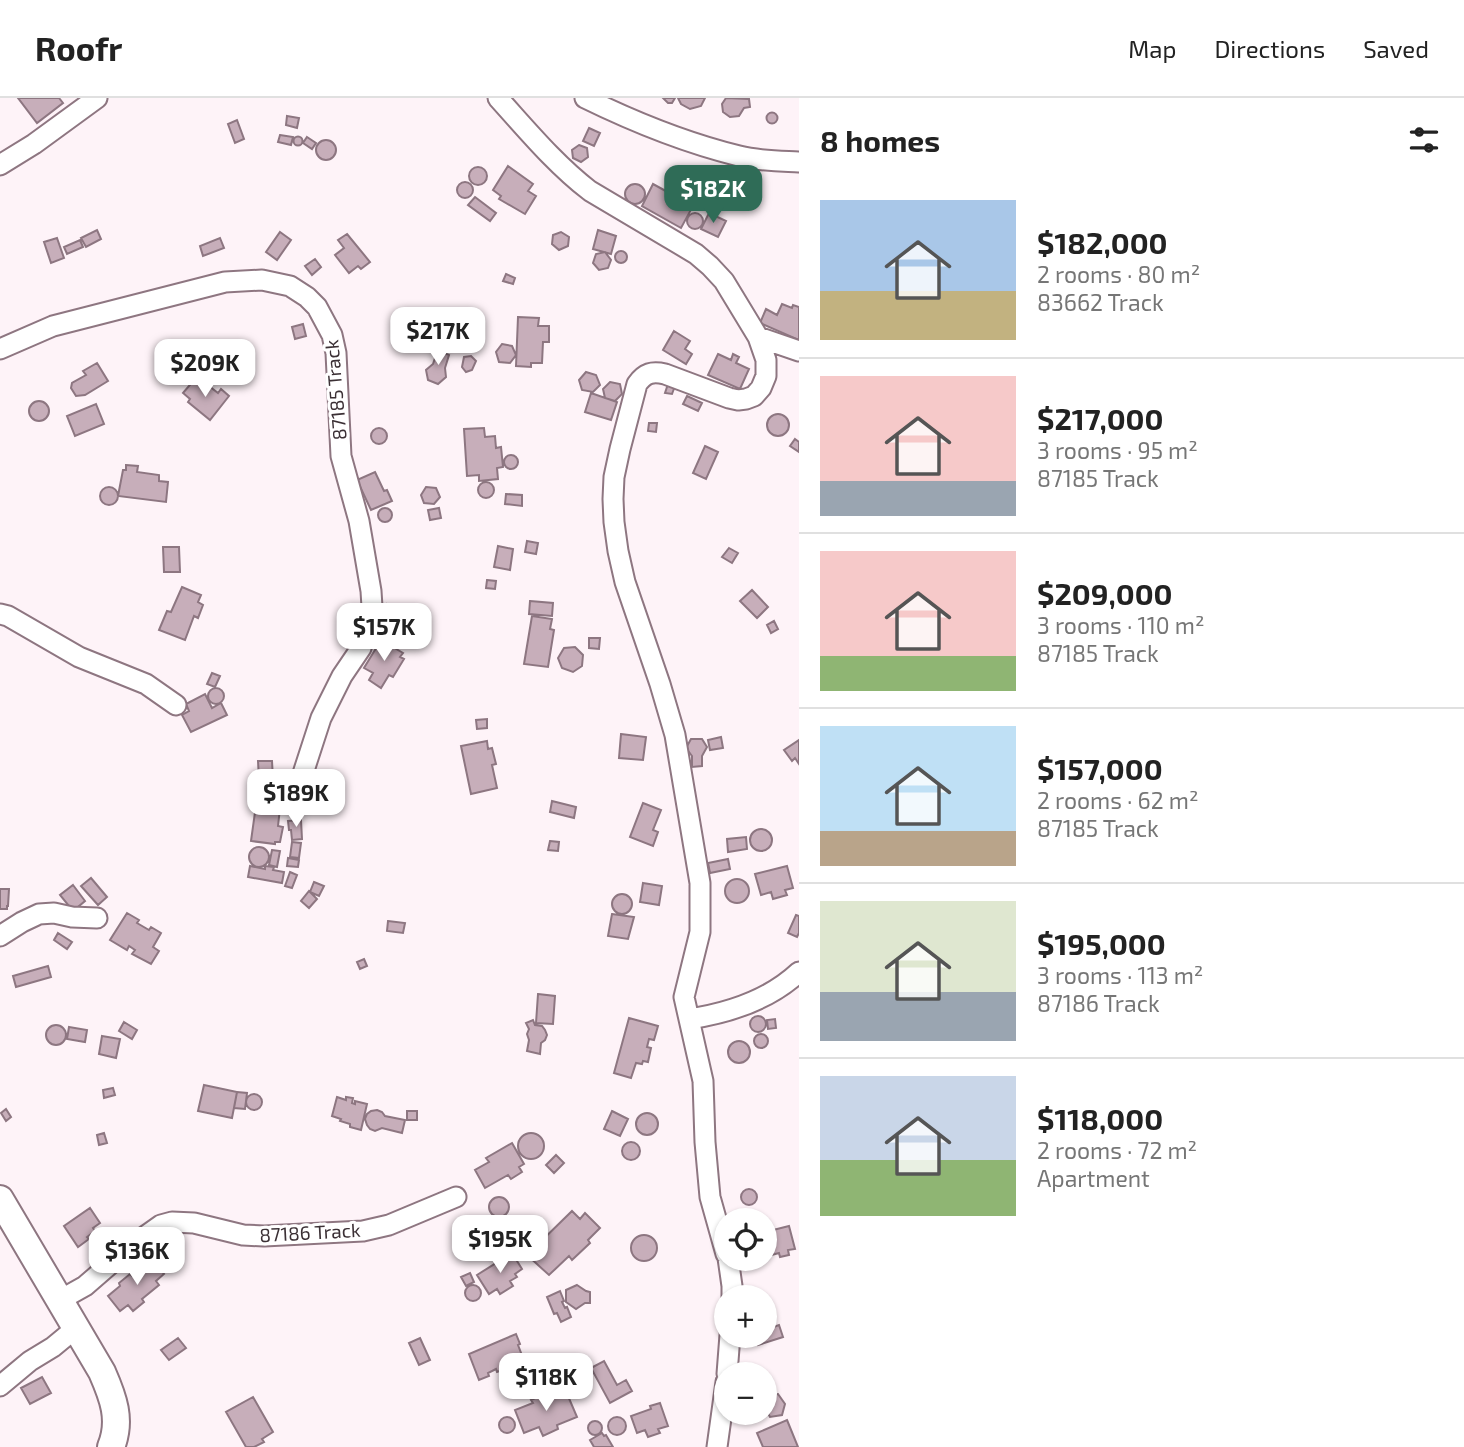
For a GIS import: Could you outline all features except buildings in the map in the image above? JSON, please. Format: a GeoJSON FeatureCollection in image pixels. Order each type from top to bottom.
{"type":"FeatureCollection","features":[{"type":"Feature","properties":{"kind":"street"},"geometry":{"type":"LineString","coordinates":[[0,165],[97,98]]}},
{"type":"Feature","properties":{"kind":"street"},"geometry":{"type":"LineString","coordinates":[[498,98],[574,179],[696,254],[710,266],[724,281],[758,337],[766,360],[766,376],[761,388],[754,396],[746,399],[729,398],[655,372],[642,377],[634,397],[614,477],[613,499],[618,551],[625,582],[675,736],[700,883],[700,932],[684,997],[703,1081],[706,1154],[714,1211]]}},
{"type":"Feature","properties":{"kind":"street"},"geometry":{"type":"LineString","coordinates":[[585,98],[621,115],[742,157],[799,162]]}},
{"type":"Feature","properties":{"kind":"street","name":"87185 Track"},"geometry":{"type":"LineString","coordinates":[[0,349],[53,326],[225,282],[262,280],[290,286],[317,307],[332,335],[336,353],[341,456],[359,521],[372,607],[361,648],[342,676],[320,718],[297,792]]}},
{"type":"Feature","properties":{"kind":"street"},"geometry":{"type":"LineString","coordinates":[[758,337],[799,351]]}},
{"type":"Feature","properties":{"kind":"street"},"geometry":{"type":"LineString","coordinates":[[0,614],[79,657],[146,684],[176,705]]}},
{"type":"Feature","properties":{"kind":"street"},"geometry":{"type":"LineString","coordinates":[[0,936],[39,914],[97,918]]}},
{"type":"Feature","properties":{"kind":"street"},"geometry":{"type":"LineString","coordinates":[[689,1019],[715,1015],[753,1002],[770,994],[799,972]]}},
{"type":"Feature","properties":{"kind":"street","name":"87186 Track"},"geometry":{"type":"LineString","coordinates":[[60,1300],[85,1286],[151,1232],[172,1222],[194,1223],[243,1235],[264,1236],[363,1231],[389,1225],[456,1197]]}},
{"type":"Feature","properties":{"kind":"street"},"geometry":{"type":"LineString","coordinates":[[0,1199],[102,1372],[116,1409],[116,1426],[111,1447]]}},
{"type":"Feature","properties":{"kind":"street"},"geometry":{"type":"LineString","coordinates":[[0,1387],[30,1361],[76,1328]]}},
{"type":"Feature","properties":{"kind":"street"},"geometry":{"type":"LineString","coordinates":[[717,1447],[720,1425]]}}]}
